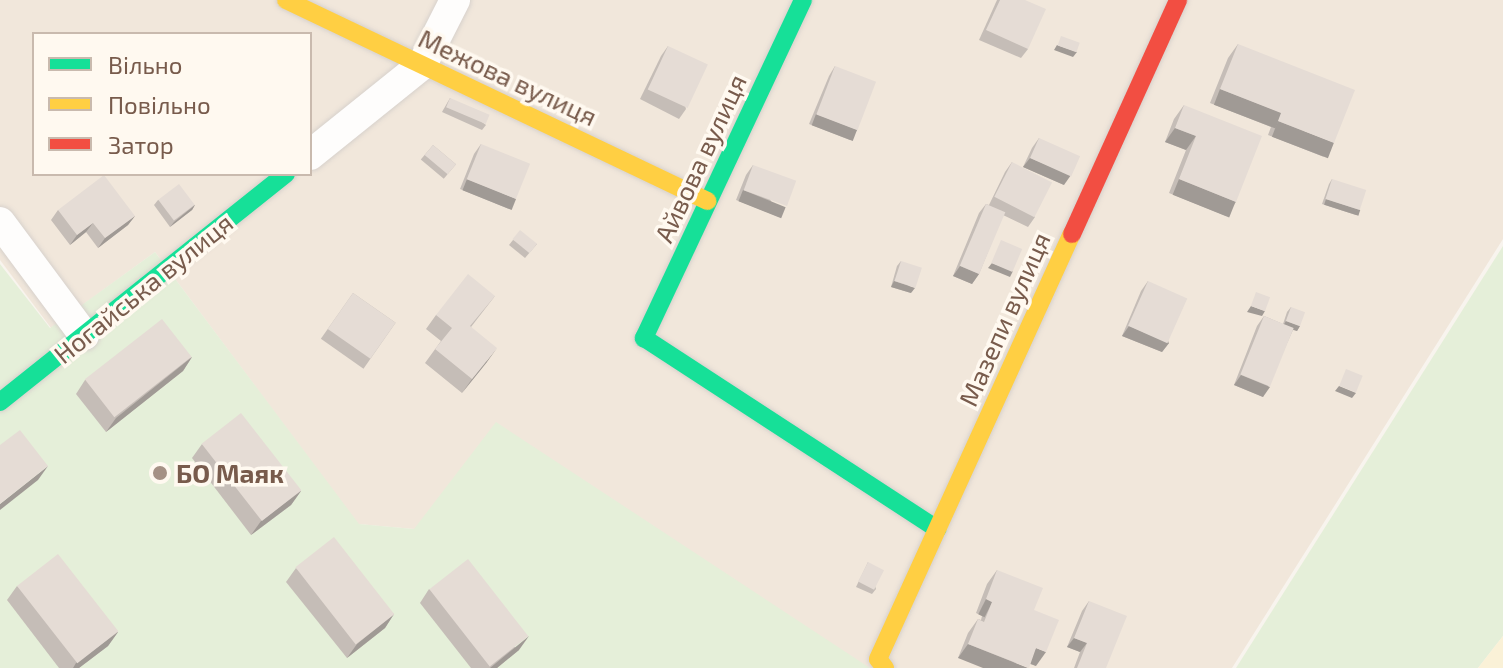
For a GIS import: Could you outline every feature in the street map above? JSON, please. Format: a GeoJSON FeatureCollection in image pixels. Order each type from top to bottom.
{"type":"FeatureCollection","features":[{"type":"Feature","properties":{"kind":"street","name":"Межова вулиця"},"geometry":{"type":"LineString","coordinates":[[286,0],[708,201]]}},
{"type":"Feature","properties":{"kind":"street"},"geometry":{"type":"LineString","coordinates":[[312,153],[422,65],[455,0]]}},
{"type":"Feature","properties":{"kind":"street","name":"Айвова вулиця"},"geometry":{"type":"LineString","coordinates":[[803,0],[644,338],[937,529]]}},
{"type":"Feature","properties":{"kind":"street","name":"Мазепи вулиця"},"geometry":{"type":"LineString","coordinates":[[881,664],[937,529],[1178,0]]}},
{"type":"Feature","properties":{"kind":"street","name":"Ногайська вулиця"},"geometry":{"type":"LineString","coordinates":[[0,402],[283,176]]}},
{"type":"Feature","properties":{"kind":"street"},"geometry":{"type":"LineString","coordinates":[[0,222],[84,335]]}},
{"type":"Feature","properties":{"kind":"shaded area"},"geometry":{"type":"Polygon","coordinates":[[[0,0],[1503,0],[1503,239],[1232,668],[870,668],[414,529],[358,524],[155,252],[51,328],[0,260],[0,0]]]}},
{"type":"Feature","properties":{"kind":"green space"},"geometry":{"type":"Polygon","coordinates":[[[1503,246],[1503,636],[1478,668],[1236,668],[1503,246]]]}},
{"type":"Feature","properties":{"kind":"green space","name":"БО Маяк"},"geometry":{"type":"Polygon","coordinates":[[[155,252],[359,524],[414,529],[496,422],[870,668],[0,668],[0,264],[50,328],[155,252]]]}},
{"type":"Feature","properties":{"kind":"sand"},"geometry":{"type":"Polygon","coordinates":[[[1503,636],[1503,668],[1478,668],[1503,636]]]}},
{"type":"Feature","properties":{"kind":"building"},"geometry":{"type":"Polygon","coordinates":[[[1000,0],[1025,0],[1046,9],[1028,49],[986,30],[1000,0]]]}},
{"type":"Feature","properties":{"kind":"building"},"geometry":{"type":"Polygon","coordinates":[[[1061,36],[1080,43],[1076,52],[1058,45],[1061,36]]]}},
{"type":"Feature","properties":{"kind":"building"},"geometry":{"type":"Polygon","coordinates":[[[1238,44],[1355,90],[1334,143],[1278,121],[1281,113],[1220,89],[1238,44]]]}},
{"type":"Feature","properties":{"kind":"building"},"geometry":{"type":"Polygon","coordinates":[[[668,46],[708,65],[688,108],[648,90],[668,46]]]}},
{"type":"Feature","properties":{"kind":"building"},"geometry":{"type":"Polygon","coordinates":[[[835,66],[876,82],[857,130],[816,115],[835,66]]]}},
{"type":"Feature","properties":{"kind":"building"},"geometry":{"type":"Polygon","coordinates":[[[450,98],[490,115],[486,124],[446,107],[450,98]]]}},
{"type":"Feature","properties":{"kind":"building"},"geometry":{"type":"Polygon","coordinates":[[[1184,105],[1262,136],[1236,202],[1179,179],[1196,136],[1175,128],[1184,105]]]}},
{"type":"Feature","properties":{"kind":"building"},"geometry":{"type":"Polygon","coordinates":[[[1039,138],[1080,156],[1071,176],[1030,158],[1039,138]]]}},
{"type":"Feature","properties":{"kind":"building"},"geometry":{"type":"Polygon","coordinates":[[[481,144],[530,164],[516,199],[467,179],[481,144]]]}},
{"type":"Feature","properties":{"kind":"building"},"geometry":{"type":"Polygon","coordinates":[[[433,145],[456,164],[448,174],[425,155],[433,145]]]}},
{"type":"Feature","properties":{"kind":"building"},"geometry":{"type":"Polygon","coordinates":[[[1012,162],[1052,182],[1034,217],[994,197],[1012,162]]]}},
{"type":"Feature","properties":{"kind":"building"},"geometry":{"type":"Polygon","coordinates":[[[753,165],[796,181],[787,206],[744,190],[753,165]]]}},
{"type":"Feature","properties":{"kind":"building"},"geometry":{"type":"Polygon","coordinates":[[[105,176],[135,216],[105,238],[93,223],[77,235],[58,210],[105,176]]]}},
{"type":"Feature","properties":{"kind":"building"},"geometry":{"type":"Polygon","coordinates":[[[1332,179],[1366,190],[1360,210],[1326,199],[1332,179]]]}},
{"type":"Feature","properties":{"kind":"building"},"geometry":{"type":"Polygon","coordinates":[[[179,184],[195,205],[174,220],[158,200],[179,184]]]}},
{"type":"Feature","properties":{"kind":"building"},"geometry":{"type":"Polygon","coordinates":[[[986,204],[1005,212],[979,274],[960,266],[986,204]]]}},
{"type":"Feature","properties":{"kind":"building"},"geometry":{"type":"Polygon","coordinates":[[[520,230],[537,244],[530,253],[512,239],[520,230]]]}},
{"type":"Feature","properties":{"kind":"building"},"geometry":{"type":"Polygon","coordinates":[[[1001,240],[1022,249],[1012,272],[991,263],[1001,240]]]}},
{"type":"Feature","properties":{"kind":"building"},"geometry":{"type":"Polygon","coordinates":[[[901,261],[922,268],[915,288],[895,281],[901,261]]]}},
{"type":"Feature","properties":{"kind":"building"},"geometry":{"type":"Polygon","coordinates":[[[468,274],[495,296],[470,326],[497,348],[472,379],[435,349],[452,328],[436,315],[468,274]]]}},
{"type":"Feature","properties":{"kind":"building"},"geometry":{"type":"Polygon","coordinates":[[[1148,281],[1187,298],[1167,343],[1128,326],[1148,281]]]}},
{"type":"Feature","properties":{"kind":"building"},"geometry":{"type":"Polygon","coordinates":[[[1256,292],[1270,297],[1265,311],[1251,306],[1256,292]]]}},
{"type":"Feature","properties":{"kind":"building"},"geometry":{"type":"Polygon","coordinates":[[[353,293],[396,323],[370,359],[328,329],[353,293]]]}},
{"type":"Feature","properties":{"kind":"building"},"geometry":{"type":"Polygon","coordinates":[[[1291,307],[1305,312],[1300,326],[1286,321],[1291,307]]]}},
{"type":"Feature","properties":{"kind":"building"},"geometry":{"type":"Polygon","coordinates":[[[1264,316],[1294,328],[1270,386],[1240,374],[1264,316]]]}},
{"type":"Feature","properties":{"kind":"building"},"geometry":{"type":"Polygon","coordinates":[[[162,319],[192,357],[114,417],[85,379],[162,319]]]}},
{"type":"Feature","properties":{"kind":"building"},"geometry":{"type":"Polygon","coordinates":[[[1346,369],[1363,376],[1356,392],[1339,386],[1346,369]]]}},
{"type":"Feature","properties":{"kind":"building"},"geometry":{"type":"Polygon","coordinates":[[[241,413],[301,490],[262,521],[202,444],[241,413]]]}},
{"type":"Feature","properties":{"kind":"building"},"geometry":{"type":"Polygon","coordinates":[[[20,430],[48,466],[0,504],[0,445],[20,430]]]}},
{"type":"Feature","properties":{"kind":"building"},"geometry":{"type":"Polygon","coordinates":[[[334,537],[394,614],[356,644],[295,567],[334,537]]]}},
{"type":"Feature","properties":{"kind":"building"},"geometry":{"type":"Polygon","coordinates":[[[58,554],[118,631],[77,663],[17,586],[58,554]]]}},
{"type":"Feature","properties":{"kind":"building"},"geometry":{"type":"Polygon","coordinates":[[[468,559],[528,636],[490,666],[429,589],[468,559]]]}},
{"type":"Feature","properties":{"kind":"building"},"geometry":{"type":"Polygon","coordinates":[[[868,562],[884,570],[874,590],[858,582],[868,562]]]}},
{"type":"Feature","properties":{"kind":"building"},"geometry":{"type":"Polygon","coordinates":[[[997,570],[1043,588],[1034,610],[1059,620],[1046,652],[1036,648],[1029,668],[968,644],[978,619],[984,622],[992,602],[986,599],[997,570]]]}},
{"type":"Feature","properties":{"kind":"building"},"geometry":{"type":"Polygon","coordinates":[[[1089,601],[1127,616],[1106,668],[1077,668],[1087,643],[1074,638],[1089,601]]]}},
{"type":"Feature","properties":{"kind":"traffic: fast"},"geometry":{"type":"LineString","coordinates":[[803,0],[644,338],[937,529]]}},
{"type":"Feature","properties":{"kind":"traffic: fast"},"geometry":{"type":"LineString","coordinates":[[0,402],[283,176]]}},
{"type":"Feature","properties":{"kind":"traffic: slow"},"geometry":{"type":"LineString","coordinates":[[286,0],[708,201]]}},
{"type":"Feature","properties":{"kind":"traffic: slow"},"geometry":{"type":"LineString","coordinates":[[885,668],[878,659],[1072,234]]}},
{"type":"Feature","properties":{"kind":"traffic: jam"},"geometry":{"type":"LineString","coordinates":[[1072,234],[1178,0]]}},
{"type":"Feature","properties":{"kind":"place","name":"БО Маяк"},"geometry":{"type":"Point","coordinates":[160,473]}}]}
